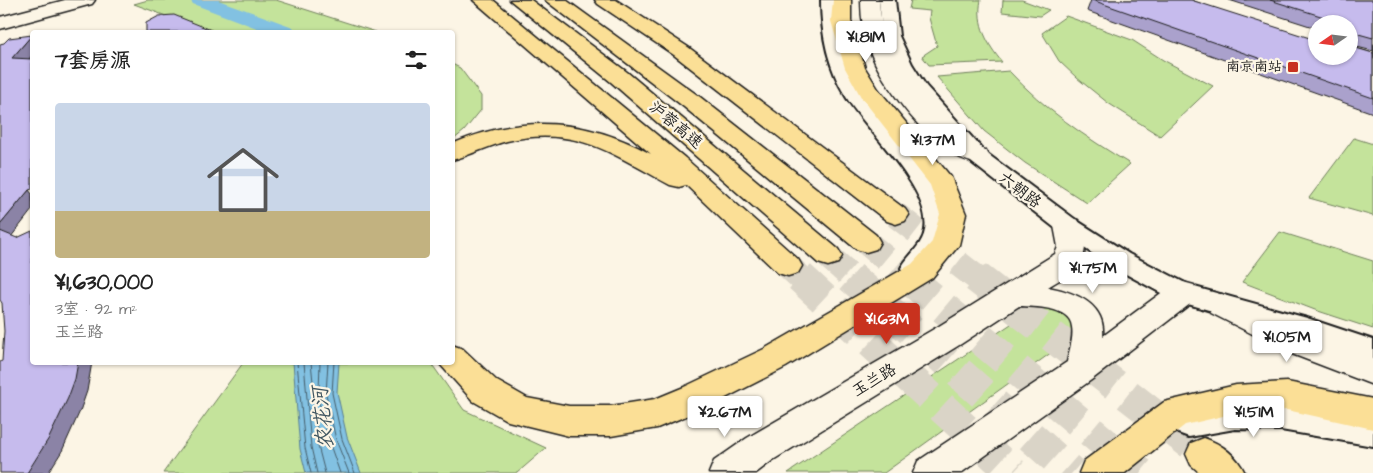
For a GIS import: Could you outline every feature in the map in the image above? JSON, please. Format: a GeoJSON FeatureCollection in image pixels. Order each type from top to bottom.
{"type":"FeatureCollection","features":[{"type":"Feature","properties":{"kind":"highway"},"geometry":{"type":"LineString","coordinates":[[482,0],[720,200],[788,266]]}},
{"type":"Feature","properties":{"kind":"highway","name":"沪蓉高速"},"geometry":{"type":"LineString","coordinates":[[519,0],[619,77],[828,256]]}},
{"type":"Feature","properties":{"kind":"highway","name":"沪蓉高速"},"geometry":{"type":"LineString","coordinates":[[554,0],[692,102],[866,242]]}},
{"type":"Feature","properties":{"kind":"highway"},"geometry":{"type":"LineString","coordinates":[[592,0],[692,102]]}},
{"type":"Feature","properties":{"kind":"highway"},"geometry":{"type":"LineString","coordinates":[[604,0],[681,51],[896,215]]}},
{"type":"Feature","properties":{"kind":"highway"},"geometry":{"type":"LineString","coordinates":[[455,361],[485,391],[520,411],[569,421],[611,421],[657,412],[696,397],[775,358],[922,271],[945,245],[953,214],[942,183],[869,92],[855,68],[841,21],[842,0]]}},
{"type":"Feature","properties":{"kind":"highway"},"geometry":{"type":"LineString","coordinates":[[455,152],[485,139],[511,133],[556,130],[581,134],[611,143],[720,200]]}},
{"type":"Feature","properties":{"kind":"highway"},"geometry":{"type":"LineString","coordinates":[[1097,473],[1176,412],[1236,399],[1287,396],[1373,414]]}},
{"type":"Feature","properties":{"kind":"main road"},"geometry":{"type":"LineString","coordinates":[[0,14],[52,0]]}},
{"type":"Feature","properties":{"kind":"main road"},"geometry":{"type":"LineString","coordinates":[[0,23],[86,0]]}},
{"type":"Feature","properties":{"kind":"main road"},"geometry":{"type":"LineString","coordinates":[[870,0],[873,35],[889,72],[917,109],[945,137],[978,157]]}},
{"type":"Feature","properties":{"kind":"main road"},"geometry":{"type":"LineString","coordinates":[[1190,0],[1308,38]]}},
{"type":"Feature","properties":{"kind":"main road"},"geometry":{"type":"LineString","coordinates":[[1210,0],[1308,31]]}},
{"type":"Feature","properties":{"kind":"main road"},"geometry":{"type":"LineString","coordinates":[[1358,47],[1373,52]]}},
{"type":"Feature","properties":{"kind":"main road"},"geometry":{"type":"LineString","coordinates":[[1358,55],[1373,60]]}},
{"type":"Feature","properties":{"kind":"main road","name":"玉兰路"},"geometry":{"type":"LineString","coordinates":[[728,473],[760,449],[950,335],[1067,260],[1072,247],[1068,226]]}},
{"type":"Feature","properties":{"kind":"main road"},"geometry":{"type":"LineString","coordinates":[[931,473],[1082,369],[1183,293]]}},
{"type":"Feature","properties":{"kind":"main road"},"geometry":{"type":"LineString","coordinates":[[1012,294],[1048,296],[1068,303],[1082,314],[1088,327],[1082,369]]}},
{"type":"Feature","properties":{"kind":"main road"},"geometry":{"type":"LineString","coordinates":[[1222,305],[1303,345],[1373,372]]}},
{"type":"Feature","properties":{"kind":"main road"},"geometry":{"type":"LineString","coordinates":[[714,473],[760,449]]}},
{"type":"Feature","properties":{"kind":"street"},"geometry":{"type":"LineString","coordinates":[[829,0],[828,19],[835,49],[854,94],[884,135],[922,181],[934,204],[937,228],[930,248],[912,270],[865,305]]}},
{"type":"Feature","properties":{"kind":"street","name":"六朝路"},"geometry":{"type":"LineString","coordinates":[[887,0],[891,36],[903,64],[918,89],[978,157],[1068,226],[1120,260],[1183,293],[1307,328],[1373,351]]}},
{"type":"Feature","properties":{"kind":"street"},"geometry":{"type":"LineString","coordinates":[[1133,444],[1161,432],[1212,417],[1233,416],[1266,416],[1307,420],[1373,433]]}},
{"type":"Feature","properties":{"kind":"green space"},"geometry":{"type":"Polygon","coordinates":[[[148,0],[276,0],[370,30],[204,30],[134,4],[148,0]]]}},
{"type":"Feature","properties":{"kind":"green space"},"geometry":{"type":"Polygon","coordinates":[[[911,0],[981,0],[981,25],[987,41],[1002,62],[929,65],[922,56],[937,46],[929,18],[930,11],[909,9],[911,0]]]}},
{"type":"Feature","properties":{"kind":"green space"},"geometry":{"type":"Polygon","coordinates":[[[1003,0],[1022,0],[1049,10],[1040,16],[1002,12],[1003,0]]]}},
{"type":"Feature","properties":{"kind":"green space"},"geometry":{"type":"Polygon","coordinates":[[[1066,16],[1132,40],[1163,60],[1213,86],[1160,136],[1108,103],[1059,61],[1042,33],[1066,16]]]}},
{"type":"Feature","properties":{"kind":"green space"},"geometry":{"type":"Polygon","coordinates":[[[455,66],[460,68],[481,96],[481,110],[464,131],[455,138],[455,66]]]}},
{"type":"Feature","properties":{"kind":"green space"},"geometry":{"type":"Polygon","coordinates":[[[1009,71],[1036,98],[1066,122],[1130,164],[1087,203],[1025,163],[984,131],[937,77],[1009,71]]]}},
{"type":"Feature","properties":{"kind":"green space"},"geometry":{"type":"Polygon","coordinates":[[[1354,138],[1373,144],[1373,216],[1309,198],[1354,138]]]}},
{"type":"Feature","properties":{"kind":"green space"},"geometry":{"type":"Polygon","coordinates":[[[1280,232],[1373,261],[1373,329],[1315,310],[1242,282],[1280,232]]]}},
{"type":"Feature","properties":{"kind":"green space"},"geometry":{"type":"Polygon","coordinates":[[[1038,306],[1057,307],[1075,321],[1073,337],[884,473],[788,473],[1038,306]]]}},
{"type":"Feature","properties":{"kind":"green space"},"geometry":{"type":"Polygon","coordinates":[[[242,365],[432,365],[464,410],[546,448],[517,473],[163,473],[242,365]]]}},
{"type":"Feature","properties":{"kind":"water"},"geometry":{"type":"Polygon","coordinates":[[[293,365],[339,365],[337,392],[347,437],[361,473],[306,473],[300,449],[293,365]]]}},
{"type":"Feature","properties":{"kind":"building"},"geometry":{"type":"Polygon","coordinates":[[[1092,0],[1191,0],[1308,37],[1308,65],[1358,65],[1358,49],[1373,53],[1373,98],[1092,0]]]}},
{"type":"Feature","properties":{"kind":"building"},"geometry":{"type":"Polygon","coordinates":[[[1270,0],[1373,0],[1373,38],[1358,34],[1358,15],[1318,15],[1270,0]]]}},
{"type":"Feature","properties":{"kind":"building"},"geometry":{"type":"Polygon","coordinates":[[[174,15],[211,30],[146,30],[146,23],[159,16],[174,15]]]}},
{"type":"Feature","properties":{"kind":"building"},"geometry":{"type":"Polygon","coordinates":[[[30,35],[12,58],[30,59],[30,190],[0,225],[0,44],[9,38],[30,35]]]}},
{"type":"Feature","properties":{"kind":"building"},"geometry":{"type":"Polygon","coordinates":[[[0,231],[17,238],[30,232],[30,365],[77,365],[68,398],[49,438],[27,473],[0,473],[0,362],[2,361],[4,331],[2,303],[0,300],[0,231]]]}},
{"type":"Feature","properties":{"kind":"waterway","name":"农花河"},"geometry":{"type":"LineString","coordinates":[[200,0],[280,30]]}},
{"type":"Feature","properties":{"kind":"tunnel"},"geometry":{"type":"LineString","coordinates":[[896,215],[977,278]]}},
{"type":"Feature","properties":{"kind":"tunnel"},"geometry":{"type":"LineString","coordinates":[[866,242],[909,278]]}},
{"type":"Feature","properties":{"kind":"tunnel"},"geometry":{"type":"LineString","coordinates":[[828,256],[853,278]]}},
{"type":"Feature","properties":{"kind":"tunnel"},"geometry":{"type":"LineString","coordinates":[[788,266],[801,278]]}},
{"type":"Feature","properties":{"kind":"tunnel"},"geometry":{"type":"LineString","coordinates":[[800,277],[1013,473]]}},
{"type":"Feature","properties":{"kind":"tunnel"},"geometry":{"type":"LineString","coordinates":[[851,277],[1072,473]]}},
{"type":"Feature","properties":{"kind":"tunnel"},"geometry":{"type":"LineString","coordinates":[[907,277],[1140,473]]}},
{"type":"Feature","properties":{"kind":"tunnel"},"geometry":{"type":"LineString","coordinates":[[976,277],[1204,454]]}},
{"type":"Feature","properties":{"kind":"place","name":"南京南站"},"geometry":{"type":"Point","coordinates":[1293,67]}}]}
